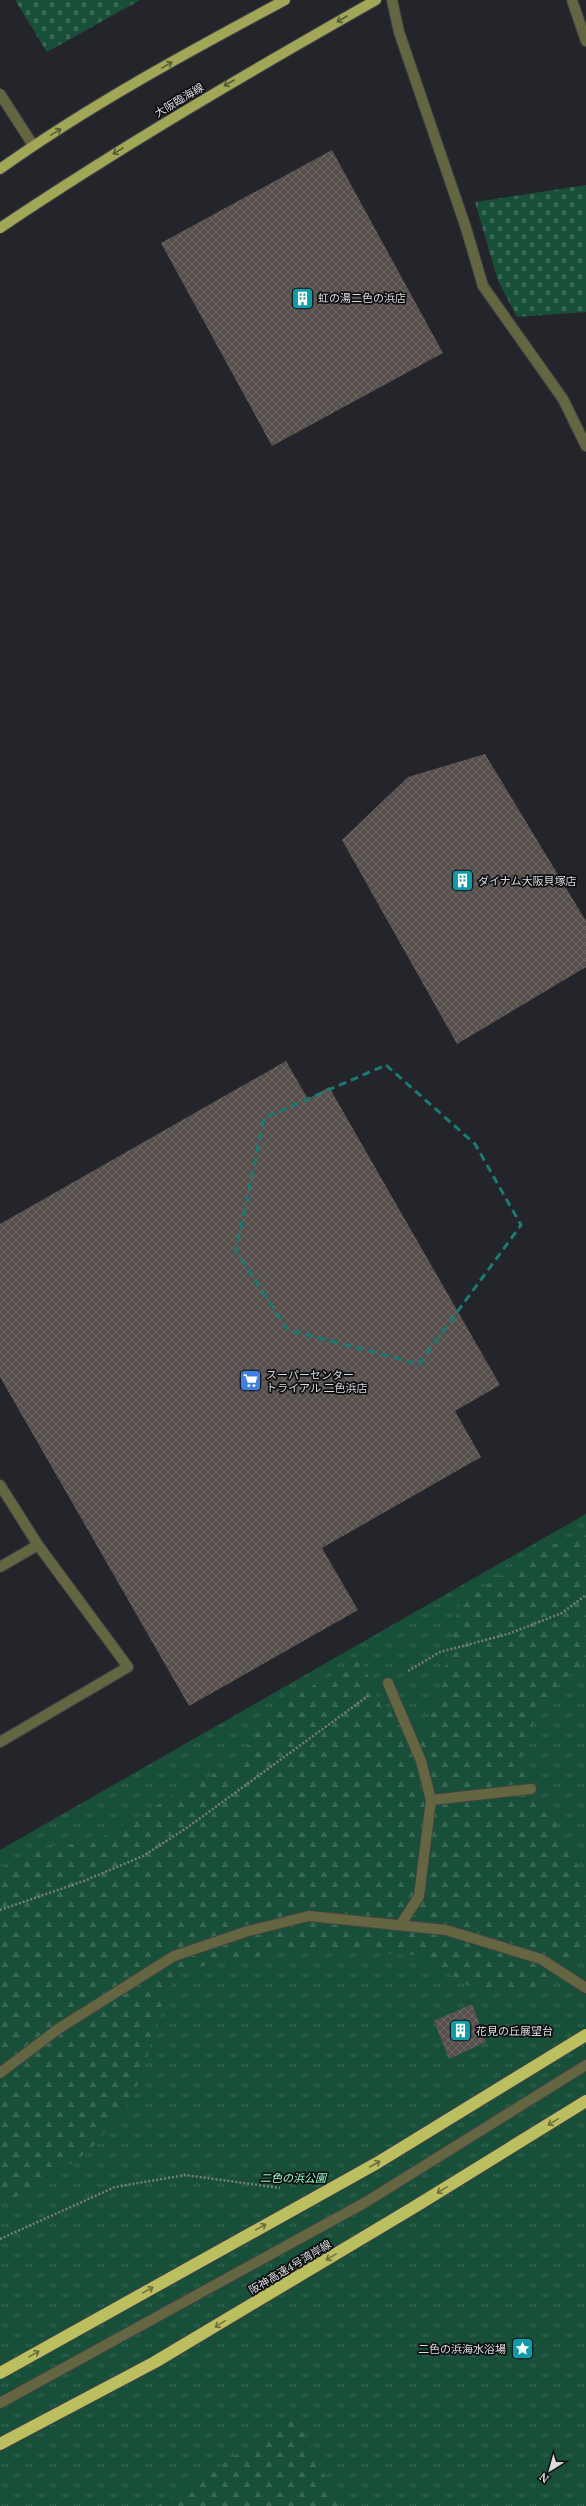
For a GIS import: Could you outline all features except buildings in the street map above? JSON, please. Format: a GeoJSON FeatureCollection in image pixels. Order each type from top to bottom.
{"type":"FeatureCollection","features":[{"type":"Feature","properties":{"kind":"highway"},"geometry":{"type":"LineString","coordinates":[[0,2373],[377,2163],[586,2035]]}},
{"type":"Feature","properties":{"kind":"highway","name":"阪神高速4号湾岸線"},"geometry":{"type":"LineString","coordinates":[[0,2444],[155,2362],[416,2206],[586,2101]]}},
{"type":"Feature","properties":{"kind":"main road"},"geometry":{"type":"LineString","coordinates":[[0,169],[33,145],[193,49],[285,0]]}},
{"type":"Feature","properties":{"kind":"main road","name":"大阪臨海線"},"geometry":{"type":"LineString","coordinates":[[0,228],[73,179],[226,86],[376,0]]}},
{"type":"Feature","properties":{"kind":"street"},"geometry":{"type":"LineString","coordinates":[[392,0],[399,32],[466,228],[483,286],[563,399],[586,446]]}},
{"type":"Feature","properties":{"kind":"street"},"geometry":{"type":"LineString","coordinates":[[572,0],[586,41]]}},
{"type":"Feature","properties":{"kind":"street"},"geometry":{"type":"LineString","coordinates":[[0,94],[33,145]]}},
{"type":"Feature","properties":{"kind":"street"},"geometry":{"type":"LineString","coordinates":[[0,1485],[38,1545],[128,1667],[0,1742]]}},
{"type":"Feature","properties":{"kind":"street"},"geometry":{"type":"LineString","coordinates":[[0,1567],[38,1545]]}},
{"type":"Feature","properties":{"kind":"street"},"geometry":{"type":"LineString","coordinates":[[388,1683],[421,1761],[431,1800],[418,1896],[401,1924]]}},
{"type":"Feature","properties":{"kind":"street"},"geometry":{"type":"LineString","coordinates":[[431,1800],[531,1790]]}},
{"type":"Feature","properties":{"kind":"street"},"geometry":{"type":"LineString","coordinates":[[0,2073],[58,2029],[174,1956],[248,1930],[309,1916],[401,1924],[446,1930],[541,1959],[586,1988]]}},
{"type":"Feature","properties":{"kind":"street"},"geometry":{"type":"LineString","coordinates":[[0,2403],[366,2202],[586,2065]]}},
{"type":"Feature","properties":{"kind":"path"},"geometry":{"type":"LineString","coordinates":[[0,1910],[84,1881],[143,1856],[388,1683],[440,1652],[508,1634],[562,1613],[586,1595]]}},
{"type":"Feature","properties":{"kind":"path"},"geometry":{"type":"LineString","coordinates":[[0,2239],[115,2187],[185,2175],[282,2188]]}},
{"type":"Feature","properties":{"kind":"highlighted area"},"geometry":{"type":"Polygon","coordinates":[[[386,1065],[475,1144],[521,1225],[419,1364],[288,1330],[236,1251],[264,1118],[386,1065]]]}},
{"type":"Feature","properties":{"kind":"green space"},"geometry":{"type":"Polygon","coordinates":[[[15,0],[140,0],[47,52],[15,0]]]}},
{"type":"Feature","properties":{"kind":"green space"},"geometry":{"type":"Polygon","coordinates":[[[586,185],[586,312],[517,317],[498,281],[475,202],[586,185]]]}},
{"type":"Feature","properties":{"kind":"green space","name":"二色の浜公園"},"geometry":{"type":"Polygon","coordinates":[[[586,1514],[586,2506],[0,2506],[0,1850],[586,1514]]]}},
{"type":"Feature","properties":{"kind":"green space"},"geometry":{"type":"Polygon","coordinates":[[[586,1530],[586,1663],[569,1674],[540,1705],[518,1766],[553,1817],[586,1881],[586,1954],[543,1989],[471,1987],[416,1955],[300,1949],[176,1971],[132,2100],[89,2151],[38,2186],[0,2204],[0,1869],[47,1846],[95,1842],[179,1792],[238,1761],[273,1708],[361,1659],[381,1706],[426,1729],[443,1677],[460,1601],[548,1547],[586,1530]]]}},
{"type":"Feature","properties":{"kind":"green space"},"geometry":{"type":"Polygon","coordinates":[[[297,2417],[339,2506],[157,2506],[297,2417]]]}},
{"type":"Feature","properties":{"kind":"place","name":"虹の湯二色の浜店"},"geometry":{"type":"Point","coordinates":[302,298]}},
{"type":"Feature","properties":{"kind":"place","name":"ダイナム大阪貝塚店"},"geometry":{"type":"Point","coordinates":[463,881]}},
{"type":"Feature","properties":{"kind":"place","name":"スーパーセンター トライアル 二色浜店"},"geometry":{"type":"Point","coordinates":[250,1381]}},
{"type":"Feature","properties":{"kind":"place","name":"花見の丘展望台"},"geometry":{"type":"Point","coordinates":[460,2031]}},
{"type":"Feature","properties":{"kind":"place","name":"二色の浜海水浴場"},"geometry":{"type":"Point","coordinates":[522,2349]}}]}
